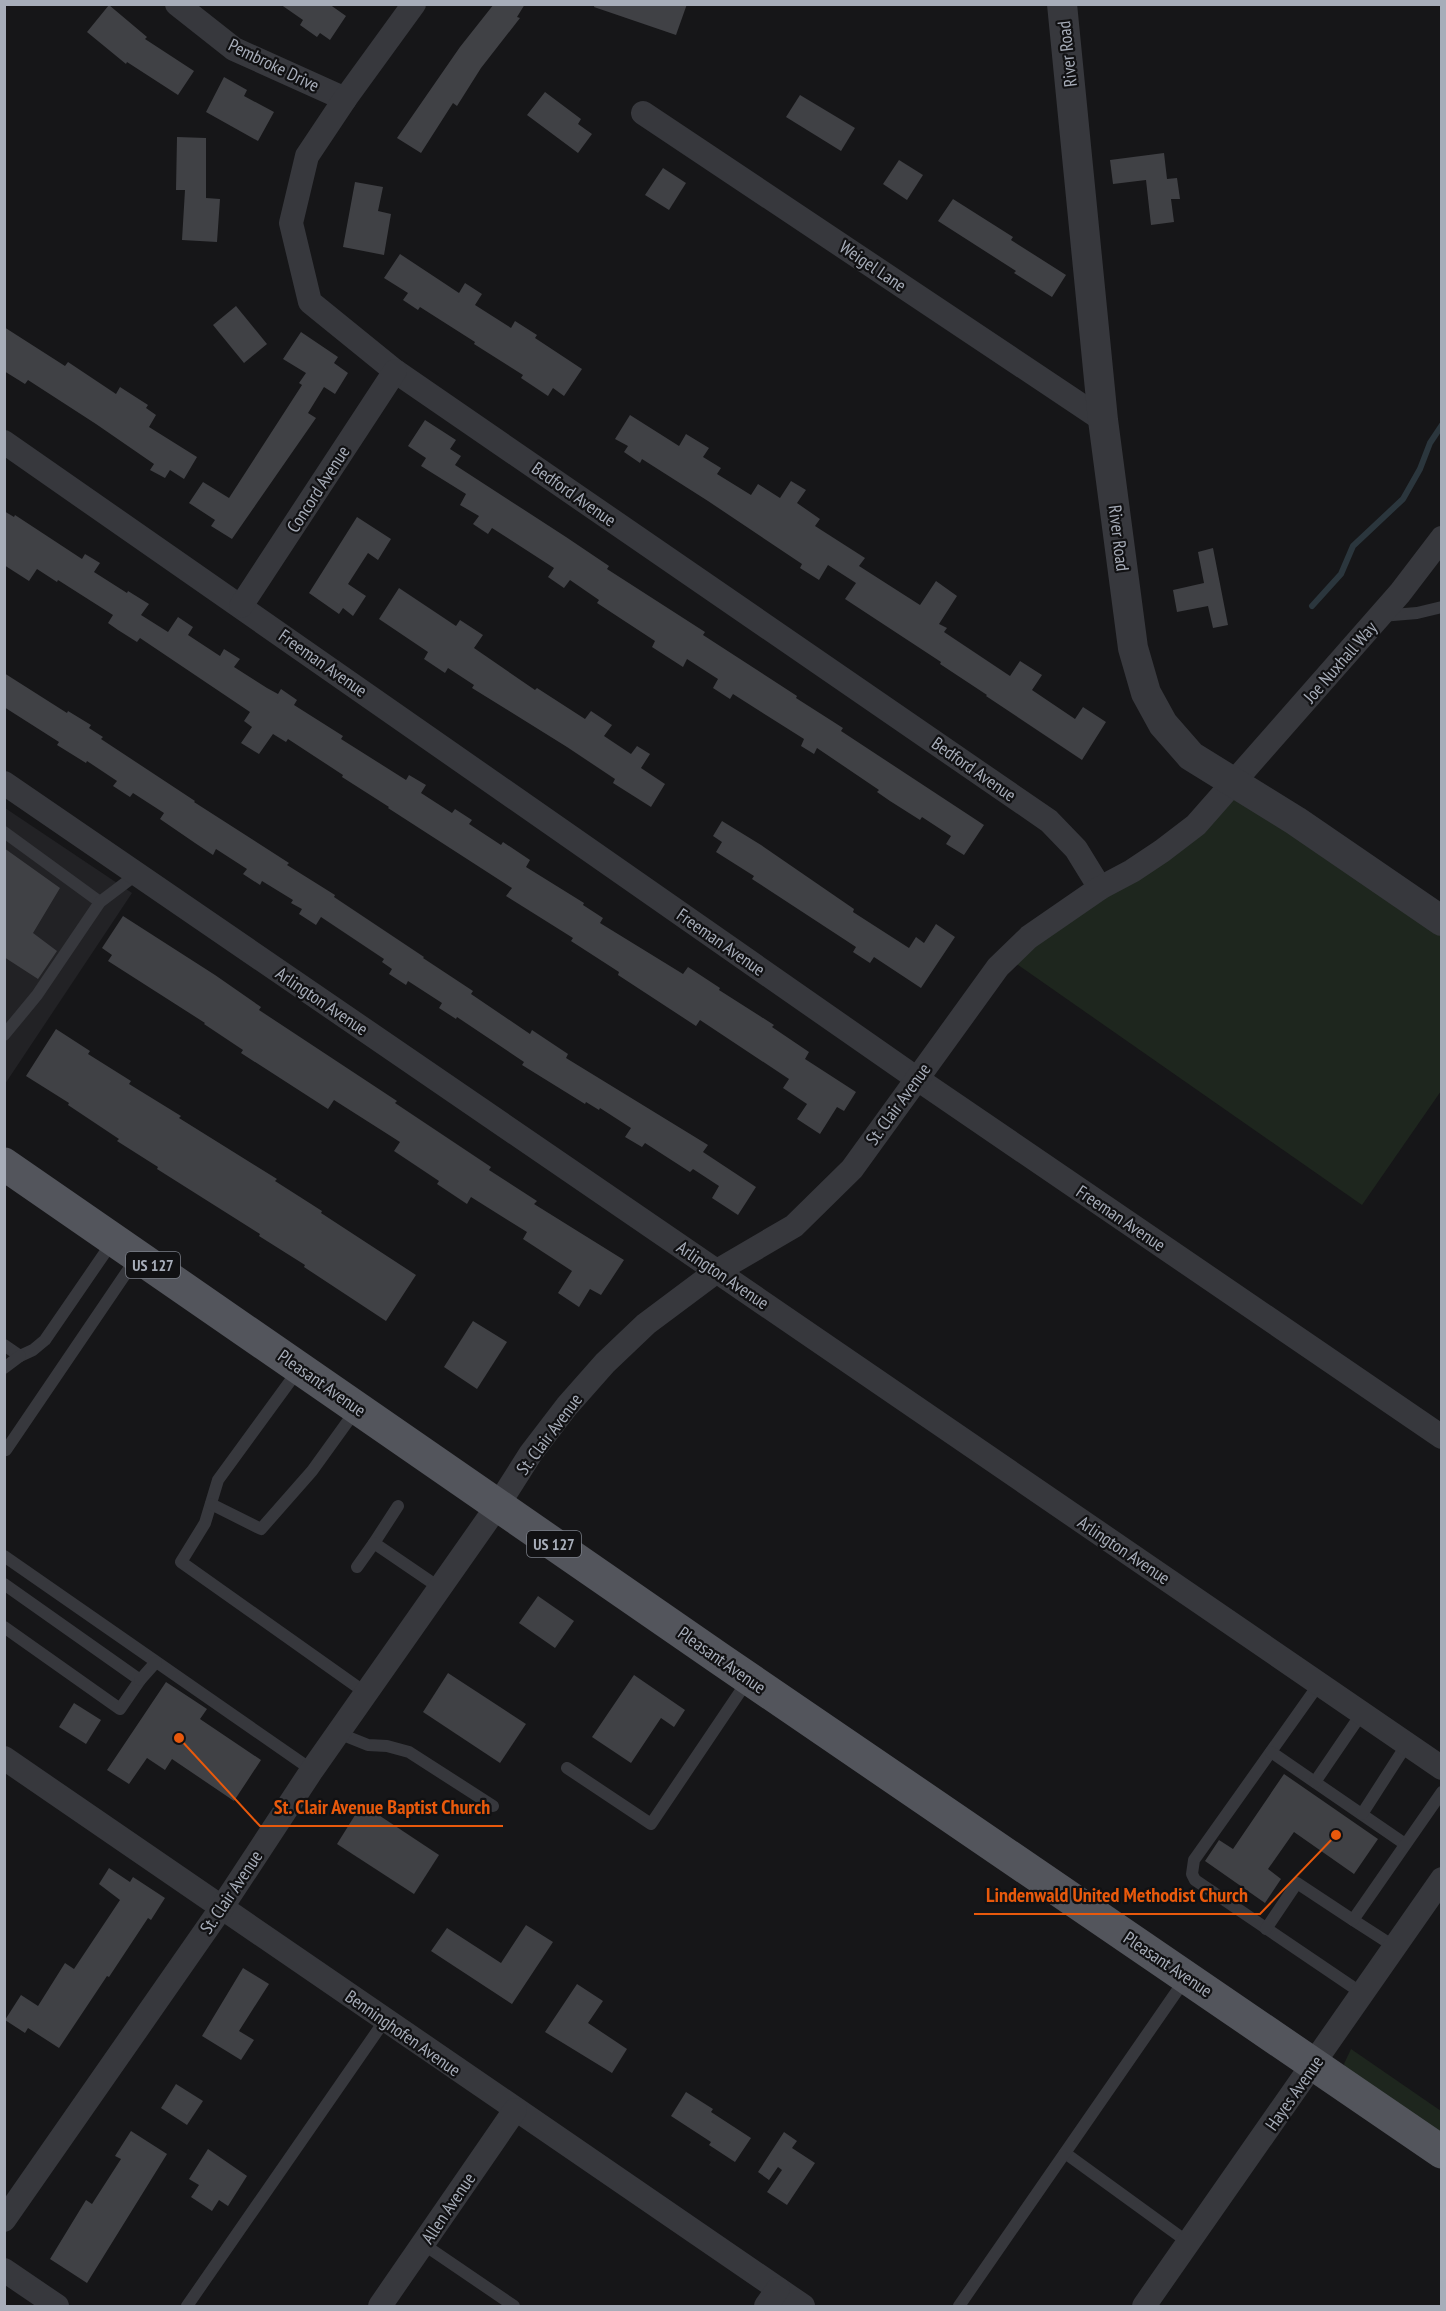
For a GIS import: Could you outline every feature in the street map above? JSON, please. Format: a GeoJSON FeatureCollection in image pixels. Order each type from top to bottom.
{"type":"FeatureCollection","features":[{"type":"Feature","properties":{"kind":"main road","name":"Pleasant Avenue"},"geometry":{"type":"LineString","coordinates":[[4,1164],[749,1679],[1442,2152]]}},
{"type":"Feature","properties":{"kind":"street","name":"Pembroke Drive"},"geometry":{"type":"LineString","coordinates":[[177,4],[234,49],[345,99]]}},
{"type":"Feature","properties":{"kind":"street","name":"Bedford Avenue"},"geometry":{"type":"LineString","coordinates":[[414,4],[307,156],[291,224],[310,302],[395,371],[1049,821],[1076,849],[1100,888]]}},
{"type":"Feature","properties":{"kind":"street","name":"River Road"},"geometry":{"type":"LineString","coordinates":[[1062,4],[1103,420],[1133,648],[1146,693],[1164,724],[1191,756],[1296,821],[1442,921]]}},
{"type":"Feature","properties":{"kind":"street","name":"Weigel Lane"},"geometry":{"type":"LineString","coordinates":[[643,113],[1103,420]]}},
{"type":"Feature","properties":{"kind":"street","name":"Concord Avenue"},"geometry":{"type":"LineString","coordinates":[[241,606],[395,371]]}},
{"type":"Feature","properties":{"kind":"street","name":"Freeman Avenue"},"geometry":{"type":"LineString","coordinates":[[4,442],[916,1078],[1442,1437]]}},
{"type":"Feature","properties":{"kind":"street","name":"Joe Nuxhall Way"},"geometry":{"type":"LineString","coordinates":[[1234,784],[1381,616],[1442,538]]}},
{"type":"Feature","properties":{"kind":"street","name":"Arlington Avenue"},"geometry":{"type":"LineString","coordinates":[[4,783],[1442,1768]]}},
{"type":"Feature","properties":{"kind":"street","name":"St. Clair Avenue"},"geometry":{"type":"LineString","coordinates":[[4,2220],[222,1907],[312,1770],[547,1432],[605,1363],[646,1324],[717,1271],[794,1226],[852,1169],[998,967],[1029,936],[1100,888],[1132,871],[1196,825],[1234,784]]}},
{"type":"Feature","properties":{"kind":"street","name":"Benninghofen Avenue"},"geometry":{"type":"LineString","coordinates":[[4,1758],[515,2110],[772,2298],[803,2307]]}},
{"type":"Feature","properties":{"kind":"street","name":"Hayes Avenue"},"geometry":{"type":"LineString","coordinates":[[1144,2307],[1442,1879]]}},
{"type":"Feature","properties":{"kind":"street","name":"Allen Avenue"},"geometry":{"type":"LineString","coordinates":[[381,2307],[515,2110]]}},
{"type":"Feature","properties":{"kind":"street"},"geometry":{"type":"LineString","coordinates":[[4,2270],[57,2307]]}},
{"type":"Feature","properties":{"kind":"lane"},"geometry":{"type":"LineString","coordinates":[[1381,616],[1417,613],[1442,607]]}},
{"type":"Feature","properties":{"kind":"lane"},"geometry":{"type":"LineString","coordinates":[[4,832],[100,902]]}},
{"type":"Feature","properties":{"kind":"lane"},"geometry":{"type":"LineString","coordinates":[[6,1030],[37,995],[100,902],[137,874]]}},
{"type":"Feature","properties":{"kind":"lane"},"geometry":{"type":"LineString","coordinates":[[4,1368],[45,1340],[126,1248]]}},
{"type":"Feature","properties":{"kind":"lane"},"geometry":{"type":"LineString","coordinates":[[6,1450],[126,1248]]}},
{"type":"Feature","properties":{"kind":"lane"},"geometry":{"type":"LineString","coordinates":[[4,1345],[20,1356]]}},
{"type":"Feature","properties":{"kind":"lane"},"geometry":{"type":"LineString","coordinates":[[300,1368],[218,1480],[205,1523],[181,1562],[366,1693]]}},
{"type":"Feature","properties":{"kind":"lane"},"geometry":{"type":"LineString","coordinates":[[211,1504],[261,1529],[312,1471],[357,1408]]}},
{"type":"Feature","properties":{"kind":"lane"},"geometry":{"type":"LineString","coordinates":[[357,1567],[398,1506]]}},
{"type":"Feature","properties":{"kind":"lane"},"geometry":{"type":"LineString","coordinates":[[374,1543],[440,1588]]}},
{"type":"Feature","properties":{"kind":"lane"},"geometry":{"type":"LineString","coordinates":[[4,1556],[312,1770]]}},
{"type":"Feature","properties":{"kind":"lane"},"geometry":{"type":"LineString","coordinates":[[4,1584],[140,1680]]}},
{"type":"Feature","properties":{"kind":"lane"},"geometry":{"type":"LineString","coordinates":[[6,1630],[120,1709],[156,1662]]}},
{"type":"Feature","properties":{"kind":"lane"},"geometry":{"type":"LineString","coordinates":[[567,1768],[651,1824],[749,1679]]}},
{"type":"Feature","properties":{"kind":"lane"},"geometry":{"type":"LineString","coordinates":[[1319,1684],[1194,1860],[1191,1868],[1195,1880],[1363,1994]]}},
{"type":"Feature","properties":{"kind":"lane"},"geometry":{"type":"LineString","coordinates":[[1315,1782],[1362,1713]]}},
{"type":"Feature","properties":{"kind":"lane"},"geometry":{"type":"LineString","coordinates":[[338,1733],[368,1745],[387,1746],[409,1752],[493,1806]]}},
{"type":"Feature","properties":{"kind":"lane"},"geometry":{"type":"LineString","coordinates":[[1362,1814],[1407,1744]]}},
{"type":"Feature","properties":{"kind":"lane"},"geometry":{"type":"LineString","coordinates":[[1271,1752],[1405,1844]]}},
{"type":"Feature","properties":{"kind":"lane"},"geometry":{"type":"LineString","coordinates":[[1353,1920],[1442,1792]]}},
{"type":"Feature","properties":{"kind":"lane"},"geometry":{"type":"LineString","coordinates":[[1266,1929],[1297,1883],[1395,1947]]}},
{"type":"Feature","properties":{"kind":"lane"},"geometry":{"type":"LineString","coordinates":[[959,2307],[1187,1977]]}},
{"type":"Feature","properties":{"kind":"lane"},"geometry":{"type":"LineString","coordinates":[[187,2307],[385,2020]]}},
{"type":"Feature","properties":{"kind":"lane"},"geometry":{"type":"LineString","coordinates":[[1065,2153],[1189,2243]]}},
{"type":"Feature","properties":{"kind":"lane"},"geometry":{"type":"LineString","coordinates":[[423,2244],[514,2307]]}},
{"type":"Feature","properties":{"kind":"shaded area"},"geometry":{"type":"Polygon","coordinates":[[[1234,784],[1441,921],[1441,1091],[1362,1205],[1008,958],[1234,784]]]}},
{"type":"Feature","properties":{"kind":"shaded area"},"geometry":{"type":"Polygon","coordinates":[[[5,808],[132,893],[5,1084],[5,808]]]}},
{"type":"Feature","properties":{"kind":"shaded area"},"geometry":{"type":"Polygon","coordinates":[[[1351,2049],[1441,2111],[1441,2135],[1346,2069],[1344,2064],[1351,2049]]]}},
{"type":"Feature","properties":{"kind":"building"},"geometry":{"type":"Polygon","coordinates":[[[280,4],[329,4],[346,16],[330,40],[320,33],[317,37],[300,25],[303,20],[280,4]]]}},
{"type":"Feature","properties":{"kind":"building"},"geometry":{"type":"Polygon","coordinates":[[[494,4],[525,4],[517,17],[520,18],[481,68],[457,106],[453,103],[421,153],[397,138],[460,47],[494,4]]]}},
{"type":"Feature","properties":{"kind":"building"},"geometry":{"type":"Polygon","coordinates":[[[595,4],[687,4],[676,35],[594,7],[595,4]]]}},
{"type":"Feature","properties":{"kind":"building"},"geometry":{"type":"Polygon","coordinates":[[[109,5],[147,37],[145,39],[194,71],[178,95],[127,62],[126,64],[87,32],[109,5]]]}},
{"type":"Feature","properties":{"kind":"building"},"geometry":{"type":"Polygon","coordinates":[[[224,77],[247,90],[244,96],[274,112],[258,141],[206,112],[224,77]]]}},
{"type":"Feature","properties":{"kind":"building"},"geometry":{"type":"Polygon","coordinates":[[[545,92],[581,119],[578,124],[592,134],[578,153],[527,115],[545,92]]]}},
{"type":"Feature","properties":{"kind":"building"},"geometry":{"type":"Polygon","coordinates":[[[800,95],[855,128],[841,151],[786,117],[800,95]]]}},
{"type":"Feature","properties":{"kind":"building"},"geometry":{"type":"Polygon","coordinates":[[[177,137],[206,138],[206,198],[220,199],[217,242],[182,240],[185,190],[176,190],[177,137]]]}},
{"type":"Feature","properties":{"kind":"building"},"geometry":{"type":"Polygon","coordinates":[[[1164,153],[1167,179],[1177,178],[1180,199],[1171,199],[1174,222],[1151,225],[1146,180],[1113,184],[1110,160],[1164,153]]]}},
{"type":"Feature","properties":{"kind":"building"},"geometry":{"type":"Polygon","coordinates":[[[899,160],[923,175],[907,200],[883,184],[899,160]]]}},
{"type":"Feature","properties":{"kind":"building"},"geometry":{"type":"Polygon","coordinates":[[[663,168],[686,183],[669,210],[645,195],[663,168]]]}},
{"type":"Feature","properties":{"kind":"building"},"geometry":{"type":"Polygon","coordinates":[[[355,182],[383,187],[378,211],[391,214],[384,255],[343,247],[355,182]]]}},
{"type":"Feature","properties":{"kind":"building"},"geometry":{"type":"Polygon","coordinates":[[[953,199],[1013,237],[1011,240],[1066,275],[1052,297],[938,221],[953,199]]]}},
{"type":"Feature","properties":{"kind":"building"},"geometry":{"type":"Polygon","coordinates":[[[400,254],[459,293],[465,283],[482,294],[475,305],[511,328],[515,321],[537,335],[535,338],[582,369],[564,396],[553,388],[548,396],[521,378],[523,375],[474,344],[475,342],[420,307],[418,310],[403,300],[408,293],[384,278],[400,254]]]}},
{"type":"Feature","properties":{"kind":"building"},"geometry":{"type":"Polygon","coordinates":[[[236,306],[267,344],[244,363],[213,325],[236,306]]]}},
{"type":"Feature","properties":{"kind":"building"},"geometry":{"type":"Polygon","coordinates":[[[4,327],[65,366],[68,362],[116,394],[120,387],[148,405],[146,408],[156,415],[149,427],[197,457],[184,479],[170,470],[165,478],[150,470],[154,464],[96,424],[28,380],[25,384],[4,371],[4,327]]]}},
{"type":"Feature","properties":{"kind":"building"},"geometry":{"type":"Polygon","coordinates":[[[301,332],[338,357],[334,363],[348,373],[335,394],[324,387],[308,413],[316,418],[232,539],[211,526],[215,520],[189,503],[203,482],[229,498],[302,385],[299,383],[306,373],[283,359],[301,332]]]}},
{"type":"Feature","properties":{"kind":"building"},"geometry":{"type":"Polygon","coordinates":[[[630,415],[679,446],[686,434],[709,448],[703,457],[721,468],[717,474],[751,495],[758,484],[780,498],[791,481],[806,490],[797,503],[820,519],[815,526],[865,558],[859,566],[920,605],[936,581],[957,596],[939,624],[947,628],[944,632],[1010,676],[1020,661],[1042,675],[1032,690],[1075,719],[1083,707],[1106,722],[1082,760],[986,696],[940,664],[941,662],[845,599],[856,583],[828,565],[819,580],[800,568],[802,564],[708,501],[642,459],[640,463],[624,452],[628,446],[615,439],[630,415]]]}},
{"type":"Feature","properties":{"kind":"building"},"geometry":{"type":"Polygon","coordinates":[[[425,420],[456,440],[450,449],[461,456],[455,465],[609,566],[607,569],[705,632],[703,635],[843,728],[841,731],[984,825],[964,855],[946,844],[951,836],[922,817],[920,820],[890,801],[877,792],[879,790],[817,748],[814,754],[801,746],[804,739],[733,694],[730,699],[713,688],[718,679],[687,659],[683,667],[652,647],[655,641],[597,603],[599,600],[570,580],[564,588],[548,577],[554,568],[492,528],[488,534],[473,524],[479,516],[460,505],[466,494],[421,466],[426,458],[408,446],[425,420]]]}},
{"type":"Feature","properties":{"kind":"building"},"geometry":{"type":"Polygon","coordinates":[[[4,511],[14,517],[15,515],[82,559],[85,554],[100,563],[94,572],[149,604],[141,615],[168,632],[178,617],[193,627],[188,635],[220,656],[224,649],[240,659],[234,667],[278,694],[281,689],[297,700],[294,705],[343,736],[341,739],[406,780],[409,775],[426,785],[421,793],[452,813],[455,809],[472,820],[469,824],[501,845],[503,842],[530,860],[526,867],[584,903],[583,905],[603,918],[600,923],[683,974],[688,967],[774,1025],[772,1027],[809,1052],[805,1059],[856,1092],[844,1111],[837,1107],[820,1134],[797,1119],[807,1104],[783,1088],[789,1079],[700,1020],[696,1026],[618,975],[619,972],[571,941],[573,938],[506,896],[512,888],[388,808],[288,739],[286,742],[273,734],[259,754],[241,743],[252,727],[244,721],[250,712],[140,638],[137,642],[118,630],[108,623],[113,615],[58,580],[57,582],[37,569],[29,581],[4,565],[4,511]]]}},
{"type":"Feature","properties":{"kind":"building"},"geometry":{"type":"Polygon","coordinates":[[[357,517],[391,539],[378,560],[368,553],[348,584],[366,596],[353,616],[343,608],[339,614],[309,593],[357,517]]]}},
{"type":"Feature","properties":{"kind":"building"},"geometry":{"type":"Polygon","coordinates":[[[1213,548],[1228,625],[1213,628],[1208,606],[1177,612],[1173,590],[1204,583],[1198,552],[1213,548]]]}},
{"type":"Feature","properties":{"kind":"building"},"geometry":{"type":"Polygon","coordinates":[[[399,588],[456,626],[460,620],[483,635],[474,648],[535,690],[537,688],[585,719],[591,711],[612,725],[604,736],[631,754],[637,746],[650,754],[641,768],[665,784],[651,807],[613,783],[615,779],[567,747],[472,688],[474,685],[448,668],[445,673],[424,659],[428,652],[379,619],[399,588]]]}},
{"type":"Feature","properties":{"kind":"building"},"geometry":{"type":"Polygon","coordinates":[[[4,673],[67,713],[68,711],[91,725],[89,728],[103,737],[101,739],[289,863],[287,865],[335,895],[334,897],[473,991],[471,994],[530,1034],[532,1030],[568,1054],[566,1058],[708,1145],[703,1152],[756,1187],[738,1215],[712,1198],[719,1186],[693,1169],[690,1172],[645,1143],[642,1147],[625,1137],[631,1128],[600,1108],[599,1110],[586,1102],[585,1104],[522,1065],[524,1062],[457,1017],[456,1019],[439,1008],[442,1003],[408,981],[406,985],[389,974],[392,969],[382,962],[384,959],[321,917],[316,925],[299,914],[302,909],[291,903],[293,900],[262,881],[260,885],[243,874],[247,869],[216,849],[213,855],[195,843],[160,819],[164,813],[133,793],[130,797],[113,786],[117,781],[57,745],[59,742],[4,707],[4,673]]]}},
{"type":"Feature","properties":{"kind":"building"},"geometry":{"type":"Polygon","coordinates":[[[722,821],[761,845],[854,909],[853,912],[909,948],[916,937],[924,943],[936,924],[955,937],[921,988],[874,957],[870,963],[853,952],[856,947],[752,879],[754,876],[716,852],[722,842],[713,836],[722,821]]]}},
{"type":"Feature","properties":{"kind":"building"},"geometry":{"type":"Polygon","coordinates":[[[4,848],[60,888],[33,933],[57,951],[38,979],[4,957],[4,848]]]}},
{"type":"Feature","properties":{"kind":"building"},"geometry":{"type":"Polygon","coordinates":[[[123,916],[215,975],[261,1007],[259,1010],[397,1101],[395,1103],[491,1167],[489,1170],[537,1201],[534,1204],[624,1260],[601,1295],[590,1289],[579,1307],[558,1293],[572,1271],[523,1239],[527,1232],[471,1197],[467,1204],[437,1184],[439,1181],[394,1151],[400,1142],[334,1100],[328,1109],[241,1053],[243,1050],[205,1023],[108,961],[112,955],[102,948],[123,916]]]}},
{"type":"Feature","properties":{"kind":"building"},"geometry":{"type":"Polygon","coordinates":[[[56,1029],[90,1051],[88,1054],[131,1081],[129,1084],[277,1179],[275,1181],[322,1211],[321,1213],[416,1275],[386,1321],[259,1236],[260,1234],[157,1169],[158,1167],[117,1141],[119,1139],[68,1105],[69,1103],[26,1076],[56,1029]]]}},
{"type":"Feature","properties":{"kind":"building"},"geometry":{"type":"Polygon","coordinates":[[[473,1321],[507,1342],[477,1389],[444,1367],[473,1321]]]}},
{"type":"Feature","properties":{"kind":"building"},"geometry":{"type":"Polygon","coordinates":[[[538,1596],[574,1621],[555,1648],[519,1623],[538,1596]]]}},
{"type":"Feature","properties":{"kind":"building"},"geometry":{"type":"Polygon","coordinates":[[[448,1673],[526,1724],[500,1763],[423,1712],[448,1673]]]}},
{"type":"Feature","properties":{"kind":"building"},"geometry":{"type":"Polygon","coordinates":[[[634,1675],[685,1710],[674,1727],[661,1718],[631,1763],[592,1737],[634,1675]]]}},
{"type":"Feature","properties":{"kind":"building"},"geometry":{"type":"Polygon","coordinates":[[[166,1682],[207,1709],[200,1719],[261,1760],[234,1801],[172,1759],[165,1770],[147,1758],[129,1784],[107,1770],[166,1682]]]}},
{"type":"Feature","properties":{"kind":"building"},"geometry":{"type":"Polygon","coordinates":[[[74,1703],[101,1720],[86,1744],[59,1727],[74,1703]]]}},
{"type":"Feature","properties":{"kind":"building"},"geometry":{"type":"Polygon","coordinates":[[[1284,1774],[1378,1839],[1354,1874],[1294,1832],[1268,1869],[1281,1879],[1265,1903],[1205,1861],[1219,1840],[1233,1849],[1284,1774]]]}},
{"type":"Feature","properties":{"kind":"building"},"geometry":{"type":"Polygon","coordinates":[[[362,1804],[439,1855],[414,1894],[337,1844],[362,1804]]]}},
{"type":"Feature","properties":{"kind":"building"},"geometry":{"type":"Polygon","coordinates":[[[109,1868],[130,1882],[133,1877],[165,1898],[151,1920],[148,1918],[109,1977],[107,1976],[59,2048],[28,2028],[25,2033],[5,2020],[21,1995],[38,2006],[65,1963],[74,1969],[120,1900],[99,1884],[109,1868]]]}},
{"type":"Feature","properties":{"kind":"building"},"geometry":{"type":"Polygon","coordinates":[[[526,1925],[553,1942],[512,2004],[431,1951],[447,1928],[501,1963],[526,1925]]]}},
{"type":"Feature","properties":{"kind":"building"},"geometry":{"type":"Polygon","coordinates":[[[243,1968],[269,1984],[239,2031],[254,2040],[241,2060],[202,2036],[243,1968]]]}},
{"type":"Feature","properties":{"kind":"building"},"geometry":{"type":"Polygon","coordinates":[[[577,1984],[603,2001],[588,2023],[627,2049],[612,2073],[545,2032],[577,1984]]]}},
{"type":"Feature","properties":{"kind":"building"},"geometry":{"type":"Polygon","coordinates":[[[176,2084],[203,2101],[187,2125],[161,2108],[176,2084]]]}},
{"type":"Feature","properties":{"kind":"building"},"geometry":{"type":"Polygon","coordinates":[[[686,2092],[713,2109],[711,2112],[751,2138],[735,2162],[709,2145],[711,2142],[671,2116],[686,2092]]]}},
{"type":"Feature","properties":{"kind":"building"},"geometry":{"type":"Polygon","coordinates":[[[131,2131],[167,2154],[87,2283],[50,2259],[86,2200],[92,2204],[121,2159],[115,2156],[131,2131]]]}},
{"type":"Feature","properties":{"kind":"building"},"geometry":{"type":"Polygon","coordinates":[[[784,2132],[797,2141],[792,2148],[815,2163],[787,2205],[767,2192],[782,2170],[778,2167],[769,2180],[758,2172],[784,2132]]]}},
{"type":"Feature","properties":{"kind":"building"},"geometry":{"type":"Polygon","coordinates":[[[208,2149],[247,2176],[228,2206],[219,2200],[212,2211],[191,2197],[199,2185],[189,2179],[208,2149]]]}},
{"type":"Feature","properties":{"kind":"waterway"},"geometry":{"type":"LineString","coordinates":[[1312,606],[1341,574],[1353,546],[1403,499],[1420,469],[1430,443],[1442,425]]}},
{"type":"Feature","properties":{"kind":"place","name":"St. Clair Avenue Baptist Church"},"geometry":{"type":"Point","coordinates":[179,1738]}},
{"type":"Feature","properties":{"kind":"place","name":"Lindenwald United Methodist Church"},"geometry":{"type":"Point","coordinates":[1336,1835]}}]}
